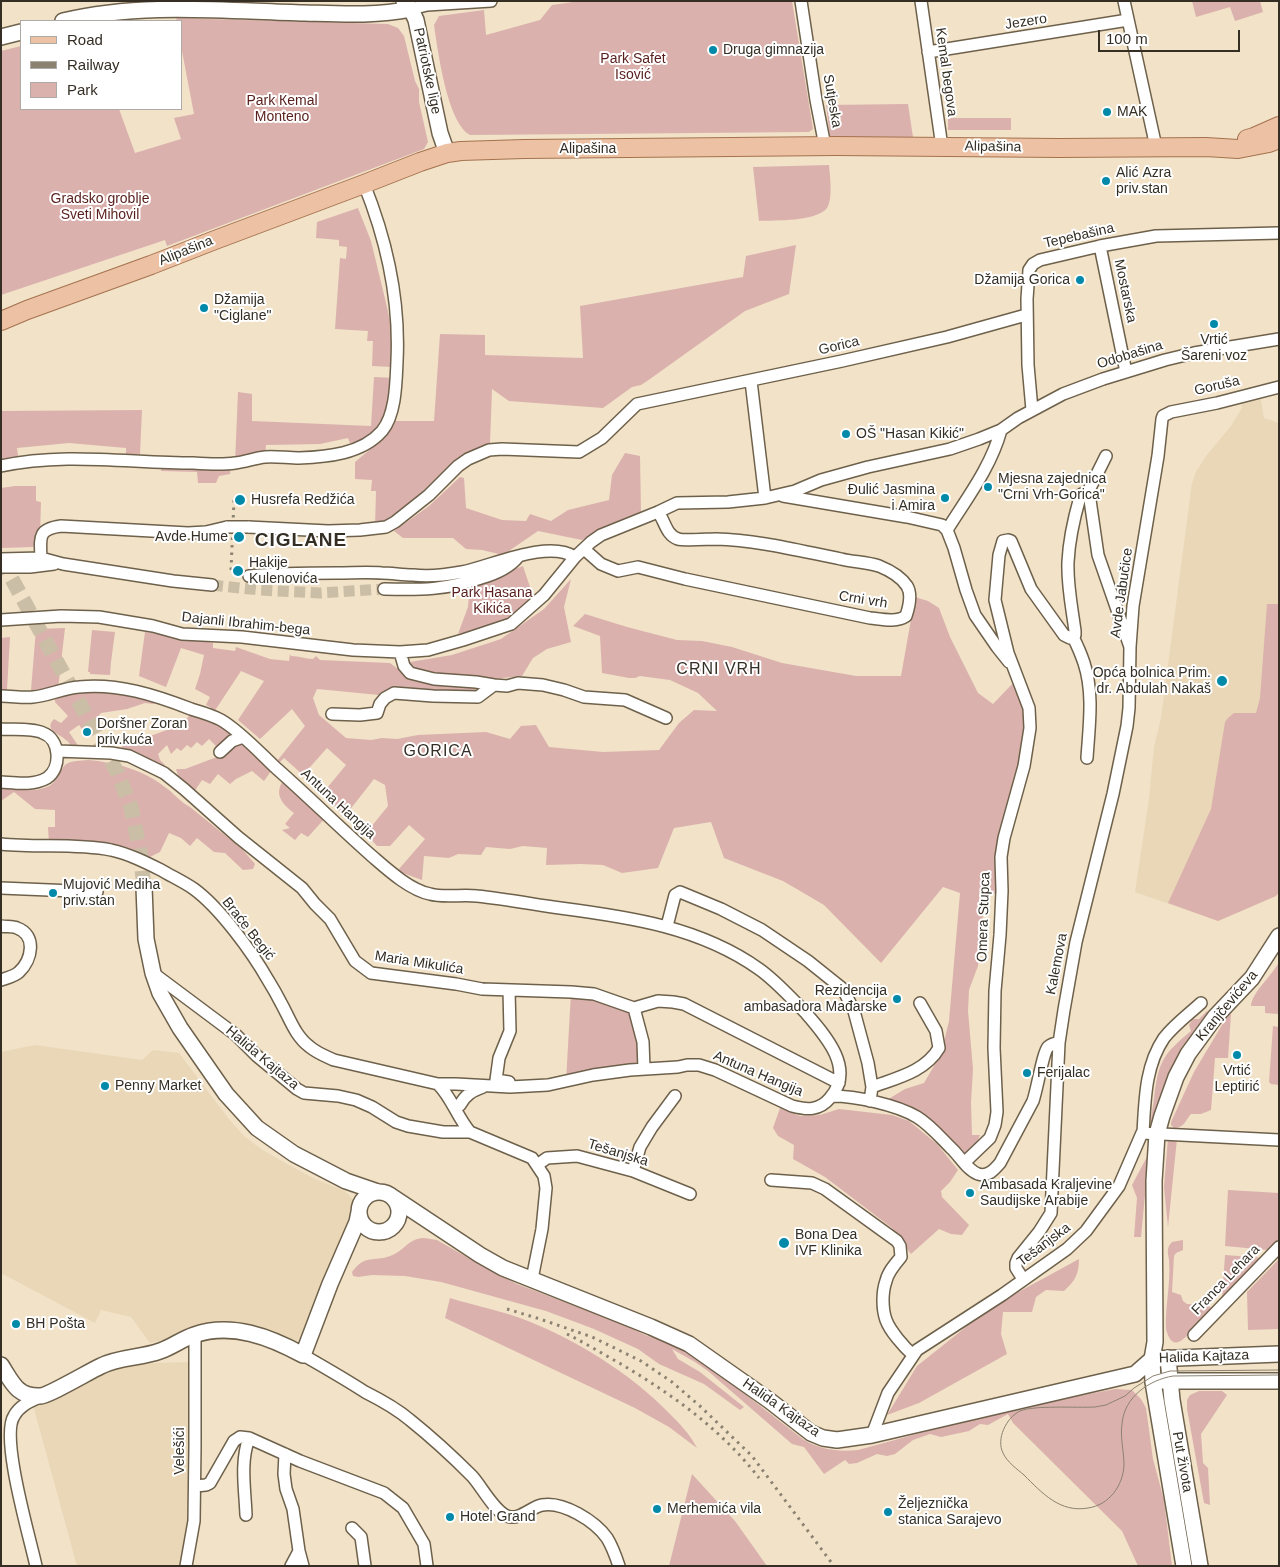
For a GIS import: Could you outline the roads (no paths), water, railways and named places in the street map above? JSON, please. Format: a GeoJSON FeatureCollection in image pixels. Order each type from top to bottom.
{"type":"FeatureCollection","features":[{"type":"Feature","properties":{"kind":"main road","name":"Patriotske lige"},"geometry":{"type":"LineString","coordinates":[[68,20],[108,12],[150,9],[371,14],[407,5],[416,20],[440,133],[447,153]]}},
{"type":"Feature","properties":{"kind":"main road"},"geometry":{"type":"LineString","coordinates":[[1,37],[20,32]]}},
{"type":"Feature","properties":{"kind":"main road","name":"Alipašina"},"geometry":{"type":"LineString","coordinates":[[1206,147],[1254,137],[1279,126]]}},
{"type":"Feature","properties":{"kind":"main road","name":"Alipašina"},"geometry":{"type":"LineString","coordinates":[[1,321],[151,266],[420,162],[447,153],[461,151],[825,146],[1206,147],[1238,149],[1279,140]]}},
{"type":"Feature","properties":{"kind":"main road","name":"Halida Kajtaza"},"geometry":{"type":"LineString","coordinates":[[144,887],[146,939],[153,972],[160,993],[180,1028],[226,1094],[257,1128],[294,1154],[346,1182],[385,1194],[503,1268],[689,1344],[742,1380],[811,1432],[823,1438],[837,1440],[872,1435],[1135,1374],[1152,1359],[1279,1354]]}},
{"type":"Feature","properties":{"kind":"main road","name":"Kranjčevićeva"},"geometry":{"type":"LineString","coordinates":[[1152,1359],[1155,1342],[1154,1181],[1150,1133],[1162,1116],[1176,1077],[1188,1054],[1215,1017],[1252,978],[1279,936]]}},
{"type":"Feature","properties":{"kind":"main road","name":"Halida Kajtaza"},"geometry":{"type":"LineString","coordinates":[[346,1182],[354,1190],[360,1208]]}},
{"type":"Feature","properties":{"kind":"main road"},"geometry":{"type":"LineString","coordinates":[[1,1365],[19,1391],[42,1396],[104,1365],[159,1352],[195,1335],[228,1330],[241,1331],[266,1338],[303,1355],[357,1222],[360,1208],[368,1196],[385,1194],[396,1202],[399,1210],[396,1222],[388,1230],[376,1232],[370,1230],[361,1220],[360,1208]]}},
{"type":"Feature","properties":{"kind":"main road","name":"Halida Kajtaza"},"geometry":{"type":"LineString","coordinates":[[396,1222],[412,1218],[432,1223]]}},
{"type":"Feature","properties":{"kind":"main road"},"geometry":{"type":"LineString","coordinates":[[348,1242],[370,1230]]}},
{"type":"Feature","properties":{"kind":"main road"},"geometry":{"type":"LineString","coordinates":[[1155,1342],[1168,1358]]}},
{"type":"Feature","properties":{"kind":"main road","name":"Put života"},"geometry":{"type":"LineString","coordinates":[[1168,1358],[1169,1381],[1200,1566]]}},
{"type":"Feature","properties":{"kind":"main road","name":"Put života"},"geometry":{"type":"LineString","coordinates":[[1152,1359],[1153,1382],[1184,1566]]}},
{"type":"Feature","properties":{"kind":"main road","name":"Halida Kajtaza"},"geometry":{"type":"LineString","coordinates":[[1135,1374],[1153,1382],[1279,1381]]}},
{"type":"Feature","properties":{"kind":"street"},"geometry":{"type":"LineString","coordinates":[[407,5],[490,1]]}},
{"type":"Feature","properties":{"kind":"street","name":"Sutjeska"},"geometry":{"type":"LineString","coordinates":[[801,1],[825,146]]}},
{"type":"Feature","properties":{"kind":"street","name":"Kemal begova"},"geometry":{"type":"LineString","coordinates":[[921,1],[942,147]]}},
{"type":"Feature","properties":{"kind":"street"},"geometry":{"type":"LineString","coordinates":[[1124,1],[1156,147]]}},
{"type":"Feature","properties":{"kind":"street","name":"Jezero"},"geometry":{"type":"LineString","coordinates":[[928,52],[1128,20]]}},
{"type":"Feature","properties":{"kind":"street"},"geometry":{"type":"LineString","coordinates":[[1,466],[27,461],[62,460],[235,464],[265,457],[299,458],[332,456],[354,450],[366,444],[383,430],[394,399],[398,334],[385,243],[364,184]]}},
{"type":"Feature","properties":{"kind":"street","name":"Tepebašina"},"geometry":{"type":"LineString","coordinates":[[1032,410],[1026,315],[1028,274],[1033,264],[1040,260],[1100,246],[1156,236],[1279,233]]}},
{"type":"Feature","properties":{"kind":"street","name":"Mostarska"},"geometry":{"type":"LineString","coordinates":[[1100,246],[1126,372]]}},
{"type":"Feature","properties":{"kind":"street","name":"Gorica"},"geometry":{"type":"LineString","coordinates":[[41,558],[41,536],[44,530],[61,526],[188,533],[206,532],[227,527],[328,531],[386,527],[428,495],[458,466],[481,452],[502,449],[579,452],[602,438],[637,404],[842,362],[948,337],[1026,315]]}},
{"type":"Feature","properties":{"kind":"street","name":"Odobašina"},"geometry":{"type":"LineString","coordinates":[[658,512],[677,503],[728,502],[795,491],[821,480],[868,467],[950,449],[1001,430],[1032,410],[1081,387],[1165,360],[1194,353],[1279,339]]}},
{"type":"Feature","properties":{"kind":"street"},"geometry":{"type":"LineString","coordinates":[[751,381],[770,496]]}},
{"type":"Feature","properties":{"kind":"street","name":"Goruša"},"geometry":{"type":"LineString","coordinates":[[1163,416],[1171,412],[1279,388]]}},
{"type":"Feature","properties":{"kind":"street","name":"Avde Jabučice"},"geometry":{"type":"LineString","coordinates":[[1130,647],[1133,606],[1163,416]]}},
{"type":"Feature","properties":{"kind":"street"},"geometry":{"type":"LineString","coordinates":[[947,530],[983,473],[1001,430]]}},
{"type":"Feature","properties":{"kind":"street"},"geometry":{"type":"LineString","coordinates":[[1087,758],[1090,708],[1084,662],[1073,637],[1075,631],[1068,583],[1068,560],[1072,529],[1080,497],[1082,494],[1087,494],[1106,456]]}},
{"type":"Feature","properties":{"kind":"street","name":"Avde Jabučice"},"geometry":{"type":"LineString","coordinates":[[1087,494],[1090,500],[1098,555],[1130,647]]}},
{"type":"Feature","properties":{"kind":"street","name":"Odobašina"},"geometry":{"type":"LineString","coordinates":[[770,496],[936,522],[947,530]]}},
{"type":"Feature","properties":{"kind":"street","name":"Dajanli Ibrahim-bega"},"geometry":{"type":"LineString","coordinates":[[1,620],[66,616],[106,618],[153,626],[182,634],[242,637],[353,650],[400,652],[428,650],[511,624],[544,595],[575,557],[601,535],[658,512]]}},
{"type":"Feature","properties":{"kind":"street","name":"Crni vrh"},"geometry":{"type":"LineString","coordinates":[[584,549],[601,564],[618,571],[638,567],[685,579],[870,618],[893,620],[906,616],[910,594],[907,586],[893,572],[878,566],[809,551],[717,539],[678,539],[666,531],[663,519],[658,512]]}},
{"type":"Feature","properties":{"kind":"street","name":"Omera Stupca"},"geometry":{"type":"LineString","coordinates":[[947,530],[975,615],[1013,667]]}},
{"type":"Feature","properties":{"kind":"street","name":"Omera Stupca"},"geometry":{"type":"LineString","coordinates":[[965,1162],[990,1138],[997,1112],[994,991],[1000,935],[1002,891],[1000,857],[1024,766],[1030,728],[1029,708],[1013,667],[995,600],[1000,548],[1003,541],[1008,540],[1012,543],[1031,589],[1064,635],[1070,638],[1073,637]]}},
{"type":"Feature","properties":{"kind":"street"},"geometry":{"type":"LineString","coordinates":[[249,576],[381,572],[413,576],[439,575],[478,568],[535,551],[567,552],[575,557]]}},
{"type":"Feature","properties":{"kind":"street"},"geometry":{"type":"LineString","coordinates":[[384,589],[428,590],[456,586],[490,576],[509,566],[518,557]]}},
{"type":"Feature","properties":{"kind":"street"},"geometry":{"type":"LineString","coordinates":[[1,559],[41,558],[62,564],[173,582],[212,586]]}},
{"type":"Feature","properties":{"kind":"street"},"geometry":{"type":"LineString","coordinates":[[1,567],[62,564]]}},
{"type":"Feature","properties":{"kind":"street","name":"Kalemova"},"geometry":{"type":"LineString","coordinates":[[1023,1279],[1016,1268],[1018,1258],[1040,1232],[1050,1213],[1059,1042],[1076,942],[1113,794],[1127,726],[1130,647]]}},
{"type":"Feature","properties":{"kind":"street"},"geometry":{"type":"LineString","coordinates":[[400,652],[404,666],[410,673],[434,679],[507,686],[518,683],[542,685],[564,690],[584,698],[625,700],[666,718]]}},
{"type":"Feature","properties":{"kind":"street"},"geometry":{"type":"LineString","coordinates":[[332,714],[377,713],[380,704],[385,698],[394,693],[478,697],[494,685]]}},
{"type":"Feature","properties":{"kind":"street","name":"Antuna Hangija"},"geometry":{"type":"LineString","coordinates":[[1,696],[32,697],[77,687],[126,688],[159,696],[221,720],[287,776],[352,839],[406,883],[430,894],[474,895],[614,915],[667,926],[690,934],[726,950],[759,969],[817,1026],[833,1048],[839,1065],[837,1090],[825,1103],[816,1109],[792,1106],[715,1070],[687,1065],[593,1075],[548,1085],[510,1087],[438,1084]]}},
{"type":"Feature","properties":{"kind":"street"},"geometry":{"type":"LineString","coordinates":[[1,729],[42,732],[54,741],[57,751],[55,769],[47,777],[28,784],[1,782]]}},
{"type":"Feature","properties":{"kind":"street"},"geometry":{"type":"LineString","coordinates":[[220,752],[232,741],[243,737]]}},
{"type":"Feature","properties":{"kind":"street","name":"Maria Mikulića"},"geometry":{"type":"LineString","coordinates":[[57,751],[111,753],[129,756],[164,773],[238,837],[302,888],[330,919],[355,961],[371,972],[482,989],[594,994],[634,1008]]}},
{"type":"Feature","properties":{"kind":"street","name":"Braće Begić"},"geometry":{"type":"LineString","coordinates":[[1,844],[98,848],[132,857],[155,867],[194,889],[216,910],[266,976],[294,1029],[310,1047],[334,1060],[438,1084]]}},
{"type":"Feature","properties":{"kind":"street"},"geometry":{"type":"LineString","coordinates":[[1,888],[97,892]]}},
{"type":"Feature","properties":{"kind":"street"},"geometry":{"type":"LineString","coordinates":[[667,926],[675,895],[680,892],[721,909],[762,930],[808,961],[843,989],[854,1010],[868,1063],[872,1087],[870,1101]]}},
{"type":"Feature","properties":{"kind":"street"},"geometry":{"type":"LineString","coordinates":[[1,926],[18,928],[26,934],[31,943],[27,962],[18,973],[1,980]]}},
{"type":"Feature","properties":{"kind":"street","name":"Halida Kajtaza"},"geometry":{"type":"LineString","coordinates":[[153,972],[190,1002],[223,1025],[257,1056],[304,1093],[338,1096],[356,1100],[372,1107],[396,1122],[408,1126],[443,1132],[470,1132],[525,1154],[532,1158],[538,1167]]}},
{"type":"Feature","properties":{"kind":"street"},"geometry":{"type":"LineString","coordinates":[[509,990],[510,1031],[499,1058],[496,1080],[548,1085]]}},
{"type":"Feature","properties":{"kind":"street"},"geometry":{"type":"LineString","coordinates":[[644,1069],[644,1042],[634,1008],[658,1001],[673,1002],[684,1004],[839,1083]]}},
{"type":"Feature","properties":{"kind":"street"},"geometry":{"type":"LineString","coordinates":[[872,1087],[923,1066],[939,1048],[936,1031],[920,1003]]}},
{"type":"Feature","properties":{"kind":"street","name":"Tešanjska"},"geometry":{"type":"LineString","coordinates":[[872,1435],[888,1393],[917,1350],[1002,1295],[1067,1249],[1086,1231],[1119,1186],[1150,1133],[1148,1076],[1154,1057],[1165,1038],[1175,1026],[1201,1003]]}},
{"type":"Feature","properties":{"kind":"street"},"geometry":{"type":"LineString","coordinates":[[832,1096],[853,1097],[909,1112],[949,1146],[973,1171],[980,1175],[986,1175],[993,1171],[1000,1163],[1033,1101],[1045,1051],[1052,1044],[1059,1042]]}},
{"type":"Feature","properties":{"kind":"street"},"geometry":{"type":"LineString","coordinates":[[438,1084],[453,1102],[459,1118],[470,1132]]}},
{"type":"Feature","properties":{"kind":"street"},"geometry":{"type":"LineString","coordinates":[[456,1084],[460,1105],[459,1118]]}},
{"type":"Feature","properties":{"kind":"street"},"geometry":{"type":"LineString","coordinates":[[460,1105],[467,1095],[474,1090],[488,1086]]}},
{"type":"Feature","properties":{"kind":"street"},"geometry":{"type":"LineString","coordinates":[[633,1171],[640,1147],[674,1096]]}},
{"type":"Feature","properties":{"kind":"street"},"geometry":{"type":"LineString","coordinates":[[1150,1133],[1279,1140]]}},
{"type":"Feature","properties":{"kind":"street","name":"Tešanjska"},"geometry":{"type":"LineString","coordinates":[[538,1167],[547,1158],[577,1156],[633,1171],[690,1194]]}},
{"type":"Feature","properties":{"kind":"street"},"geometry":{"type":"LineString","coordinates":[[532,1279],[545,1208],[546,1188],[544,1176],[538,1167]]}},
{"type":"Feature","properties":{"kind":"street"},"geometry":{"type":"LineString","coordinates":[[771,1180],[812,1183],[825,1189],[897,1241],[900,1246],[901,1257],[886,1280],[884,1306],[886,1321],[904,1347],[913,1355]]}},
{"type":"Feature","properties":{"kind":"street","name":"Franca Lehara"},"geometry":{"type":"LineString","coordinates":[[1194,1335],[1279,1247]]}},
{"type":"Feature","properties":{"kind":"street","name":"Velešići"},"geometry":{"type":"LineString","coordinates":[[186,1566],[192,1534],[195,1486],[195,1335]]}},
{"type":"Feature","properties":{"kind":"street"},"geometry":{"type":"LineString","coordinates":[[303,1355],[410,1420],[470,1475],[502,1513],[511,1517],[543,1505],[560,1506],[584,1517],[595,1525],[608,1539],[619,1566]]}},
{"type":"Feature","properties":{"kind":"street"},"geometry":{"type":"LineString","coordinates":[[36,1566],[14,1471],[10,1434],[13,1416],[24,1404],[42,1396]]}},
{"type":"Feature","properties":{"kind":"street"},"geometry":{"type":"LineString","coordinates":[[195,1486],[206,1485],[212,1481],[234,1441],[240,1437],[249,1438],[384,1493],[403,1508],[424,1544],[427,1566]]}},
{"type":"Feature","properties":{"kind":"street"},"geometry":{"type":"LineString","coordinates":[[246,1514],[244,1465],[249,1438]]}},
{"type":"Feature","properties":{"kind":"street"},"geometry":{"type":"LineString","coordinates":[[285,1454],[284,1474],[286,1489],[293,1509],[303,1566]]}},
{"type":"Feature","properties":{"kind":"street"},"geometry":{"type":"LineString","coordinates":[[352,1528],[361,1537],[365,1566]]}},
{"type":"Feature","properties":{"kind":"street"},"geometry":{"type":"LineString","coordinates":[[291,1566],[299,1551]]}},
{"type":"Feature","properties":{"kind":"tunnel"},"geometry":{"type":"LineString","coordinates":[[1,559],[117,772],[131,807],[140,851],[144,887]]}},
{"type":"Feature","properties":{"kind":"tunnel"},"geometry":{"type":"LineString","coordinates":[[212,585],[259,590],[320,593],[384,589]]}},
{"type":"Feature","properties":{"kind":"tram line"},"geometry":{"type":"LineString","coordinates":[[1279,1370],[1170,1371],[1153,1376],[1125,1396],[1106,1405],[1027,1409],[1020,1411],[1010,1419],[1002,1435],[1001,1447],[1010,1462],[1045,1495],[1060,1505],[1078,1509],[1096,1506],[1114,1493],[1121,1480],[1124,1465],[1121,1434],[1124,1414],[1127,1406],[1139,1391],[1155,1381],[1173,1376],[1279,1375]]}},
{"type":"Feature","properties":{"kind":"railway"},"geometry":{"type":"LineString","coordinates":[[231,570],[234,500]]}},
{"type":"Feature","properties":{"kind":"railway"},"geometry":{"type":"LineString","coordinates":[[507,1309],[592,1337],[641,1361],[672,1382],[752,1456],[834,1566]]}},
{"type":"Feature","properties":{"kind":"railway"},"geometry":{"type":"LineString","coordinates":[[567,1334],[621,1364],[678,1401],[729,1444],[759,1478]]}},
{"type":"Feature","properties":{"kind":"place","name":"Druga gimnazija"},"geometry":{"type":"Point","coordinates":[713,50]}},
{"type":"Feature","properties":{"kind":"place","name":"MAK"},"geometry":{"type":"Point","coordinates":[1107,112]}},
{"type":"Feature","properties":{"kind":"place","name":"Alić Azra priv.stan"},"geometry":{"type":"Point","coordinates":[1106,181]}},
{"type":"Feature","properties":{"kind":"place","name":"Džamija Gorica"},"geometry":{"type":"Point","coordinates":[1080,280]}},
{"type":"Feature","properties":{"kind":"place","name":"Džamija \"Ciglane\""},"geometry":{"type":"Point","coordinates":[204,308]}},
{"type":"Feature","properties":{"kind":"place","name":"Vrtić Šareni voz"},"geometry":{"type":"Point","coordinates":[1214,324]}},
{"type":"Feature","properties":{"kind":"place","name":"OŠ \"Hasan Kikić\""},"geometry":{"type":"Point","coordinates":[846,434]}},
{"type":"Feature","properties":{"kind":"place","name":"Mjesna zajednica \"Crni Vrh-Gorica\""},"geometry":{"type":"Point","coordinates":[988,487]}},
{"type":"Feature","properties":{"kind":"place","name":"Đulić Jasmina i Amira"},"geometry":{"type":"Point","coordinates":[945,498]}},
{"type":"Feature","properties":{"kind":"place","name":"Husrefa Redžića"},"geometry":{"type":"Point","coordinates":[240,500]}},
{"type":"Feature","properties":{"kind":"place","name":"Avde Hume"},"geometry":{"type":"Point","coordinates":[239,537]}},
{"type":"Feature","properties":{"kind":"place","name":"Hakije Kulenovića"},"geometry":{"type":"Point","coordinates":[238,571]}},
{"type":"Feature","properties":{"kind":"place","name":"Opća bolnica Prim. dr. Abdulah Nakaš"},"geometry":{"type":"Point","coordinates":[1222,681]}},
{"type":"Feature","properties":{"kind":"place","name":"Doršner Zoran priv.kuća"},"geometry":{"type":"Point","coordinates":[87,732]}},
{"type":"Feature","properties":{"kind":"place","name":"Mujović Mediha priv.stan"},"geometry":{"type":"Point","coordinates":[53,893]}},
{"type":"Feature","properties":{"kind":"place","name":"Rezidencija ambasadora Mađarske"},"geometry":{"type":"Point","coordinates":[897,999]}},
{"type":"Feature","properties":{"kind":"place","name":"Vrtić Leptirić"},"geometry":{"type":"Point","coordinates":[1237,1055]}},
{"type":"Feature","properties":{"kind":"place","name":"Ferijalac"},"geometry":{"type":"Point","coordinates":[1027,1073]}},
{"type":"Feature","properties":{"kind":"place","name":"Penny Market"},"geometry":{"type":"Point","coordinates":[105,1086]}},
{"type":"Feature","properties":{"kind":"place","name":"Ambasada Kraljevine Saudijske Arabije"},"geometry":{"type":"Point","coordinates":[970,1193]}},
{"type":"Feature","properties":{"kind":"place","name":"Bona Dea IVF Klinika"},"geometry":{"type":"Point","coordinates":[784,1243]}},
{"type":"Feature","properties":{"kind":"place","name":"BH Pošta"},"geometry":{"type":"Point","coordinates":[16,1324]}},
{"type":"Feature","properties":{"kind":"place","name":"Merhemića vila"},"geometry":{"type":"Point","coordinates":[657,1509]}},
{"type":"Feature","properties":{"kind":"place","name":"Željeznička stanica Sarajevo"},"geometry":{"type":"Point","coordinates":[888,1512]}},
{"type":"Feature","properties":{"kind":"place","name":"Hotel Grand"},"geometry":{"type":"Point","coordinates":[450,1517]}},
{"type":"Feature","properties":{"kind":"district","name":"CIGLANE"},"geometry":{"type":"Point","coordinates":[301,541]}},
{"type":"Feature","properties":{"kind":"district","name":"CRNI VRH"},"geometry":{"type":"Point","coordinates":[719,670]}},
{"type":"Feature","properties":{"kind":"district","name":"GORICA"},"geometry":{"type":"Point","coordinates":[438,752]}},
{"type":"Feature","properties":{"kind":"park label","name":"Park Safet Isović"},"geometry":{"type":"Point","coordinates":[633,68]}},
{"type":"Feature","properties":{"kind":"park label","name":"Park Кemal Monteno"},"geometry":{"type":"Point","coordinates":[282,109]}},
{"type":"Feature","properties":{"kind":"park label","name":"Gradsko groblje Sveti Mihovil"},"geometry":{"type":"Point","coordinates":[100,207]}},
{"type":"Feature","properties":{"kind":"park label","name":"Park Hasana Kikića"},"geometry":{"type":"Point","coordinates":[492,602]}}]}
